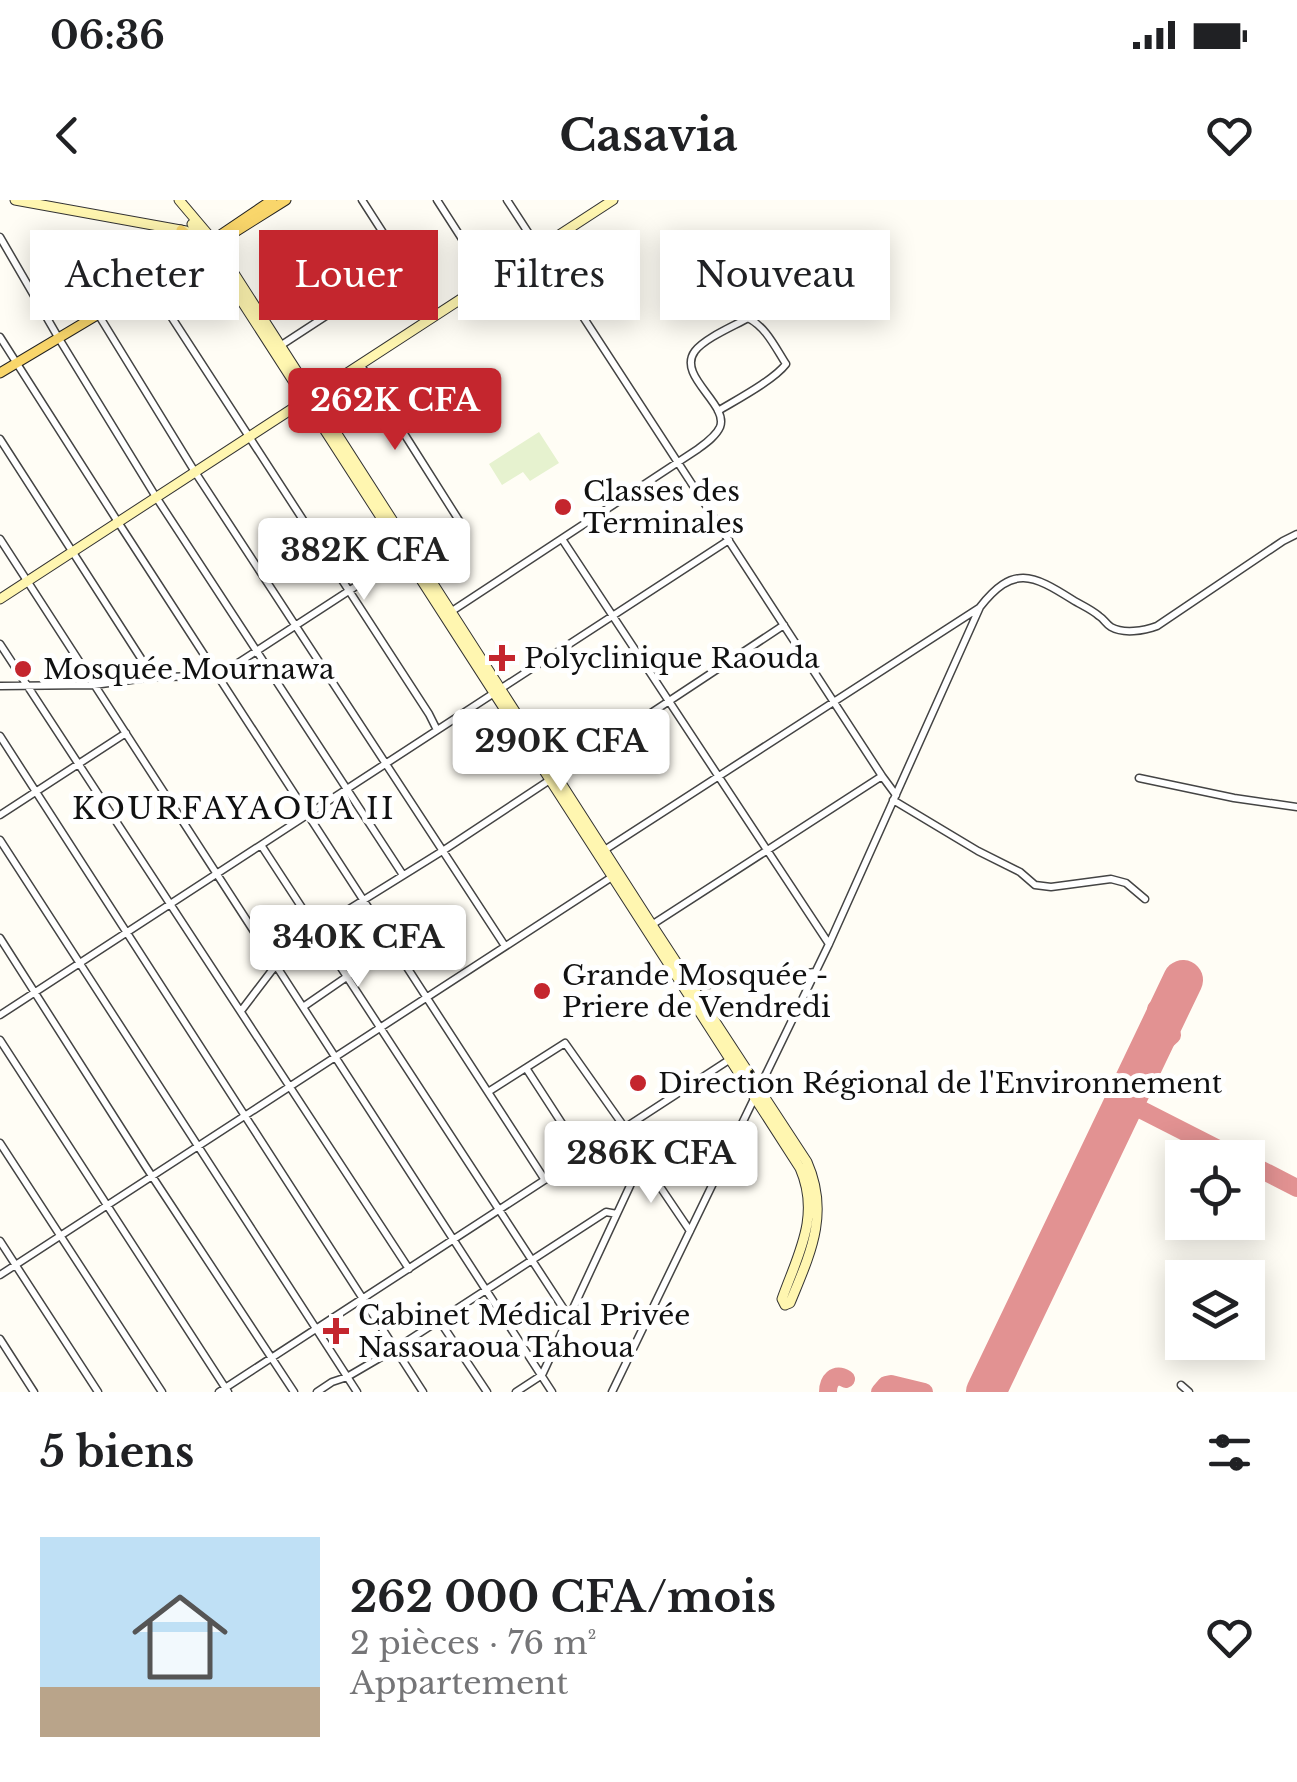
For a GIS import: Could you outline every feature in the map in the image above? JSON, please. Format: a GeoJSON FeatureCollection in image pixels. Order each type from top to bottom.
{"type":"FeatureCollection","features":[{"type":"Feature","properties":{"kind":"main road"},"geometry":{"type":"LineString","coordinates":[[234,230],[286,200]]}},
{"type":"Feature","properties":{"kind":"main road"},"geometry":{"type":"LineString","coordinates":[[229,230],[269,201]]}},
{"type":"Feature","properties":{"kind":"main road"},"geometry":{"type":"LineString","coordinates":[[0,373],[87,320]]}},
{"type":"Feature","properties":{"kind":"street"},"geometry":{"type":"LineString","coordinates":[[4,200],[181,230]]}},
{"type":"Feature","properties":{"kind":"street"},"geometry":{"type":"LineString","coordinates":[[176,200],[196,230]]}},
{"type":"Feature","properties":{"kind":"street"},"geometry":{"type":"LineString","coordinates":[[176,200],[199,230]]}},
{"type":"Feature","properties":{"kind":"street"},"geometry":{"type":"LineString","coordinates":[[362,200],[382,230]]}},
{"type":"Feature","properties":{"kind":"street"},"geometry":{"type":"LineString","coordinates":[[437,200],[458,233]]}},
{"type":"Feature","properties":{"kind":"street"},"geometry":{"type":"LineString","coordinates":[[506,200],[526,230]]}},
{"type":"Feature","properties":{"kind":"street"},"geometry":{"type":"LineString","coordinates":[[567,230],[613,200]]}},
{"type":"Feature","properties":{"kind":"street"},"geometry":{"type":"LineString","coordinates":[[0,237],[156,497],[403,875]]}},
{"type":"Feature","properties":{"kind":"street"},"geometry":{"type":"LineString","coordinates":[[239,286],[280,346],[309,398]]}},
{"type":"Feature","properties":{"kind":"street"},"geometry":{"type":"LineString","coordinates":[[239,289],[734,1058],[807,1162],[816,1188],[817,1226],[811,1250],[786,1305],[782,1299],[807,1226],[808,1193],[800,1168],[757,1093]]}},
{"type":"Feature","properties":{"kind":"street"},"geometry":{"type":"LineString","coordinates":[[448,614],[714,436],[722,417],[702,388],[691,368],[691,355],[699,346],[748,318],[754,320],[786,364],[718,411]]}},
{"type":"Feature","properties":{"kind":"street"},"geometry":{"type":"LineString","coordinates":[[101,320],[506,946]]}},
{"type":"Feature","properties":{"kind":"street"},"geometry":{"type":"LineString","coordinates":[[174,320],[438,730]]}},
{"type":"Feature","properties":{"kind":"street"},"geometry":{"type":"LineString","coordinates":[[280,346],[319,320]]}},
{"type":"Feature","properties":{"kind":"street"},"geometry":{"type":"LineString","coordinates":[[0,599],[428,320]]}},
{"type":"Feature","properties":{"kind":"street"},"geometry":{"type":"LineString","coordinates":[[587,320],[895,798],[978,851],[1020,872],[1035,885],[1051,887],[1111,879],[1126,884],[1145,899]]}},
{"type":"Feature","properties":{"kind":"street"},"geometry":{"type":"LineString","coordinates":[[0,337],[545,1180]]}},
{"type":"Feature","properties":{"kind":"street"},"geometry":{"type":"LineString","coordinates":[[360,364],[460,522]]}},
{"type":"Feature","properties":{"kind":"street"},"geometry":{"type":"LineString","coordinates":[[0,439],[153,677]]}},
{"type":"Feature","properties":{"kind":"street"},"geometry":{"type":"LineString","coordinates":[[601,852],[980,607],[1001,585],[1014,578],[1031,578],[1052,587],[1112,628],[1148,630],[1297,532]]}},
{"type":"Feature","properties":{"kind":"street"},"geometry":{"type":"LineString","coordinates":[[562,539],[829,944]]}},
{"type":"Feature","properties":{"kind":"street"},"geometry":{"type":"LineString","coordinates":[[0,540],[552,1392]]}},
{"type":"Feature","properties":{"kind":"street"},"geometry":{"type":"LineString","coordinates":[[0,1016],[729,540]]}},
{"type":"Feature","properties":{"kind":"street"},"geometry":{"type":"LineString","coordinates":[[0,686],[94,686],[153,677],[218,676],[408,552]]}},
{"type":"Feature","properties":{"kind":"street"},"geometry":{"type":"LineString","coordinates":[[612,1392],[829,944],[980,607]]}},
{"type":"Feature","properties":{"kind":"street"},"geometry":{"type":"LineString","coordinates":[[316,930],[784,625]]}},
{"type":"Feature","properties":{"kind":"street"},"geometry":{"type":"LineString","coordinates":[[0,644],[409,1268]]}},
{"type":"Feature","properties":{"kind":"street"},"geometry":{"type":"LineString","coordinates":[[0,814],[126,734]]}},
{"type":"Feature","properties":{"kind":"street"},"geometry":{"type":"LineString","coordinates":[[0,736],[423,1392]]}},
{"type":"Feature","properties":{"kind":"street"},"geometry":{"type":"LineString","coordinates":[[649,927],[882,776]]}},
{"type":"Feature","properties":{"kind":"street"},"geometry":{"type":"LineString","coordinates":[[1140,778],[1297,807]]}},
{"type":"Feature","properties":{"kind":"street"},"geometry":{"type":"LineString","coordinates":[[0,840],[358,1392]]}},
{"type":"Feature","properties":{"kind":"street"},"geometry":{"type":"LineString","coordinates":[[261,845],[569,1317]]}},
{"type":"Feature","properties":{"kind":"street"},"geometry":{"type":"LineString","coordinates":[[0,1275],[616,874]]}},
{"type":"Feature","properties":{"kind":"street"},"geometry":{"type":"LineString","coordinates":[[0,938],[294,1392]]}},
{"type":"Feature","properties":{"kind":"street"},"geometry":{"type":"LineString","coordinates":[[302,1007],[393,945]]}},
{"type":"Feature","properties":{"kind":"street"},"geometry":{"type":"LineString","coordinates":[[241,1012],[276,965]]}},
{"type":"Feature","properties":{"kind":"street"},"geometry":{"type":"LineString","coordinates":[[689,987],[815,972]]}},
{"type":"Feature","properties":{"kind":"street"},"geometry":{"type":"LineString","coordinates":[[0,1040],[224,1391],[734,1058]]}},
{"type":"Feature","properties":{"kind":"street"},"geometry":{"type":"LineString","coordinates":[[488,1092],[565,1043],[690,1231]]}},
{"type":"Feature","properties":{"kind":"street"},"geometry":{"type":"LineString","coordinates":[[526,1068],[583,1156]]}},
{"type":"Feature","properties":{"kind":"street"},"geometry":{"type":"LineString","coordinates":[[0,1144],[162,1392]]}},
{"type":"Feature","properties":{"kind":"street"},"geometry":{"type":"LineString","coordinates":[[516,1392],[542,1376],[642,1160]]}},
{"type":"Feature","properties":{"kind":"street"},"geometry":{"type":"LineString","coordinates":[[317,1392],[395,1349],[606,1212],[617,1214]]}},
{"type":"Feature","properties":{"kind":"street"},"geometry":{"type":"LineString","coordinates":[[0,1241],[98,1392]]}},
{"type":"Feature","properties":{"kind":"street"},"geometry":{"type":"LineString","coordinates":[[439,1320],[487,1392]]}},
{"type":"Feature","properties":{"kind":"street"},"geometry":{"type":"LineString","coordinates":[[0,1339],[34,1392]]}},
{"type":"Feature","properties":{"kind":"street"},"geometry":{"type":"LineString","coordinates":[[1181,1385],[1189,1392]]}},
{"type":"Feature","properties":{"kind":"green space"},"geometry":{"type":"Polygon","coordinates":[[[539,432],[559,463],[530,481],[523,472],[502,485],[489,464],[539,432]]]}},
{"type":"Feature","properties":{"kind":"taxiway"},"geometry":{"type":"LineString","coordinates":[[1155,1038],[1156,1009]]}},
{"type":"Feature","properties":{"kind":"taxiway"},"geometry":{"type":"LineString","coordinates":[[1144,1065],[1172,1035]]}},
{"type":"Feature","properties":{"kind":"taxiway"},"geometry":{"type":"LineString","coordinates":[[1126,1102],[1201,1140]]}},
{"type":"Feature","properties":{"kind":"taxiway"},"geometry":{"type":"LineString","coordinates":[[1265,1172],[1297,1188]]}},
{"type":"Feature","properties":{"kind":"taxiway"},"geometry":{"type":"LineString","coordinates":[[828,1392],[833,1379],[846,1379]]}},
{"type":"Feature","properties":{"kind":"taxiway"},"geometry":{"type":"LineString","coordinates":[[984,1392],[990,1382]]}},
{"type":"Feature","properties":{"kind":"taxiway"},"geometry":{"type":"LineString","coordinates":[[880,1392],[891,1384],[924,1392]]}},
{"type":"Feature","properties":{"kind":"runway"},"geometry":{"type":"LineString","coordinates":[[986,1392],[1183,980]]}},
{"type":"Feature","properties":{"kind":"place","name":"Classes des Terminales"},"geometry":{"type":"Point","coordinates":[563,507]}},
{"type":"Feature","properties":{"kind":"place","name":"Polyclinique Raouda"},"geometry":{"type":"Point","coordinates":[502,658]}},
{"type":"Feature","properties":{"kind":"place","name":"Mosquée Mournawa"},"geometry":{"type":"Point","coordinates":[23,669]}},
{"type":"Feature","properties":{"kind":"place","name":"Grande Mosquée - Priere de Vendredi"},"geometry":{"type":"Point","coordinates":[542,991]}},
{"type":"Feature","properties":{"kind":"place","name":"Direction Régional de l'Environnement"},"geometry":{"type":"Point","coordinates":[638,1083]}},
{"type":"Feature","properties":{"kind":"place","name":"Cabinet Médical Privée Nassaraoua Tahoua"},"geometry":{"type":"Point","coordinates":[336,1331]}},
{"type":"Feature","properties":{"kind":"district","name":"KOURFAYAOUA II"},"geometry":{"type":"Point","coordinates":[234,809]}}]}
